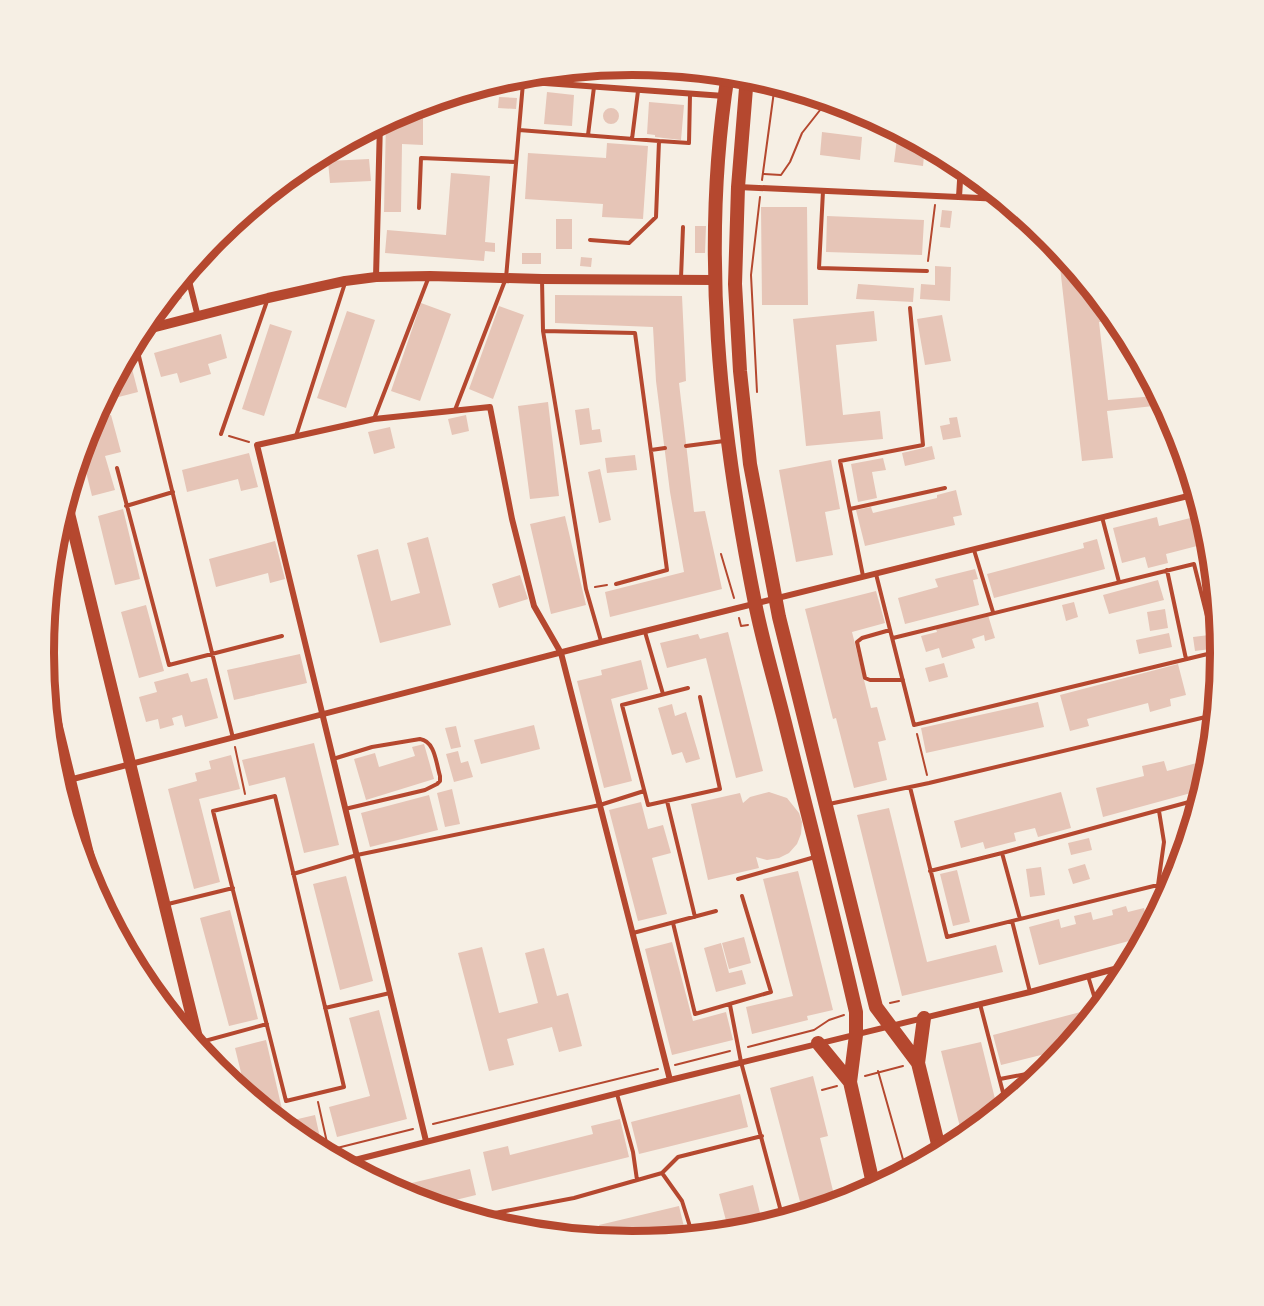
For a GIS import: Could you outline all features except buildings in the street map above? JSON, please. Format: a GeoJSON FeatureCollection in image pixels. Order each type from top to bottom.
{"type":"FeatureCollection","features":[{"type":"Feature","properties":{"kind":"main road"},"geometry":{"type":"LineString","coordinates":[[727,83],[717,191],[714,280],[718,353],[728,441],[755,605],[856,1012],[856,1035],[850,1082],[872,1178]]}},
{"type":"Feature","properties":{"kind":"main road"},"geometry":{"type":"LineString","coordinates":[[746,86],[738,187],[735,284],[740,371],[750,464],[775,600],[876,1007],[918,1063]]}},
{"type":"Feature","properties":{"kind":"main road"},"geometry":{"type":"LineString","coordinates":[[70,518],[195,1032]]}},
{"type":"Feature","properties":{"kind":"main road"},"geometry":{"type":"LineString","coordinates":[[924,1018],[918,1063],[938,1143]]}},
{"type":"Feature","properties":{"kind":"main road"},"geometry":{"type":"LineString","coordinates":[[818,1044],[850,1082]]}},
{"type":"Feature","properties":{"kind":"street"},"geometry":{"type":"LineString","coordinates":[[538,83],[725,96]]}},
{"type":"Feature","properties":{"kind":"street"},"geometry":{"type":"LineString","coordinates":[[375,278],[380,133]]}},
{"type":"Feature","properties":{"kind":"street"},"geometry":{"type":"LineString","coordinates":[[959,197],[960,177]]}},
{"type":"Feature","properties":{"kind":"street"},"geometry":{"type":"LineString","coordinates":[[738,187],[989,198]]}},
{"type":"Feature","properties":{"kind":"street"},"geometry":{"type":"LineString","coordinates":[[154,327],[268,298],[345,281],[375,278],[430,276],[714,280]]}},
{"type":"Feature","properties":{"kind":"street"},"geometry":{"type":"LineString","coordinates":[[189,281],[198,316]]}},
{"type":"Feature","properties":{"kind":"street"},"geometry":{"type":"LineString","coordinates":[[426,1142],[257,445],[374,419],[490,407],[512,519],[534,606],[561,652],[670,1080]]}},
{"type":"Feature","properties":{"kind":"street"},"geometry":{"type":"LineString","coordinates":[[68,780],[322,716],[561,652],[775,600],[876,572],[1188,496]]}},
{"type":"Feature","properties":{"kind":"street"},"geometry":{"type":"LineString","coordinates":[[354,1159],[1030,992],[1117,968]]}},
{"type":"Feature","properties":{"kind":"lane"},"geometry":{"type":"LineString","coordinates":[[454,410],[506,278],[524,85]]}},
{"type":"Feature","properties":{"kind":"lane"},"geometry":{"type":"LineString","coordinates":[[588,135],[594,87]]}},
{"type":"Feature","properties":{"kind":"lane"},"geometry":{"type":"LineString","coordinates":[[632,139],[638,91]]}},
{"type":"Feature","properties":{"kind":"lane"},"geometry":{"type":"LineString","coordinates":[[519,130],[689,143],[690,95]]}},
{"type":"Feature","properties":{"kind":"lane"},"geometry":{"type":"LineString","coordinates":[[590,240],[629,243],[656,217],[659,141]]}},
{"type":"Feature","properties":{"kind":"lane"},"geometry":{"type":"LineString","coordinates":[[419,208],[422,158],[516,162]]}},
{"type":"Feature","properties":{"kind":"lane"},"geometry":{"type":"LineString","coordinates":[[823,190],[819,268],[927,272]]}},
{"type":"Feature","properties":{"kind":"lane"},"geometry":{"type":"LineString","coordinates":[[681,280],[683,227]]}},
{"type":"Feature","properties":{"kind":"lane"},"geometry":{"type":"LineString","coordinates":[[374,419],[430,276]]}},
{"type":"Feature","properties":{"kind":"lane"},"geometry":{"type":"LineString","coordinates":[[542,279],[543,331],[586,589],[602,642]]}},
{"type":"Feature","properties":{"kind":"lane"},"geometry":{"type":"LineString","coordinates":[[295,436],[345,281]]}},
{"type":"Feature","properties":{"kind":"lane"},"geometry":{"type":"LineString","coordinates":[[221,434],[268,298]]}},
{"type":"Feature","properties":{"kind":"lane"},"geometry":{"type":"LineString","coordinates":[[863,576],[840,461],[923,445],[910,308]]}},
{"type":"Feature","properties":{"kind":"lane"},"geometry":{"type":"LineString","coordinates":[[543,331],[635,333],[667,570],[616,584]]}},
{"type":"Feature","properties":{"kind":"lane"},"geometry":{"type":"LineString","coordinates":[[138,353],[233,739]]}},
{"type":"Feature","properties":{"kind":"lane"},"geometry":{"type":"LineString","coordinates":[[686,446],[728,441]]}},
{"type":"Feature","properties":{"kind":"lane"},"geometry":{"type":"LineString","coordinates":[[651,450],[664,448]]}},
{"type":"Feature","properties":{"kind":"lane"},"geometry":{"type":"LineString","coordinates":[[117,468],[169,665],[282,636]]}},
{"type":"Feature","properties":{"kind":"lane"},"geometry":{"type":"LineString","coordinates":[[850,509],[945,488]]}},
{"type":"Feature","properties":{"kind":"lane"},"geometry":{"type":"LineString","coordinates":[[126,506],[173,492]]}},
{"type":"Feature","properties":{"kind":"lane"},"geometry":{"type":"LineString","coordinates":[[1102,517],[1119,582]]}},
{"type":"Feature","properties":{"kind":"lane"},"geometry":{"type":"LineString","coordinates":[[974,548],[993,612]]}},
{"type":"Feature","properties":{"kind":"lane"},"geometry":{"type":"LineString","coordinates":[[893,638],[1194,564],[1209,619]]}},
{"type":"Feature","properties":{"kind":"lane"},"geometry":{"type":"LineString","coordinates":[[1167,570],[1186,659]]}},
{"type":"Feature","properties":{"kind":"lane"},"geometry":{"type":"LineString","coordinates":[[876,572],[915,724],[1210,653]]}},
{"type":"Feature","properties":{"kind":"lane"},"geometry":{"type":"LineString","coordinates":[[890,630],[862,638],[857,642],[865,678],[903,680]]}},
{"type":"Feature","properties":{"kind":"lane"},"geometry":{"type":"LineString","coordinates":[[645,632],[663,694]]}},
{"type":"Feature","properties":{"kind":"lane"},"geometry":{"type":"LineString","coordinates":[[688,688],[622,705],[648,805],[720,789],[700,697]]}},
{"type":"Feature","properties":{"kind":"lane"},"geometry":{"type":"LineString","coordinates":[[826,805],[929,783],[1206,717]]}},
{"type":"Feature","properties":{"kind":"lane"},"geometry":{"type":"LineString","coordinates":[[333,759],[372,747],[420,739],[431,744],[440,776],[438,784],[425,790],[345,809]]}},
{"type":"Feature","properties":{"kind":"lane"},"geometry":{"type":"LineString","coordinates":[[910,787],[947,937],[1161,884]]}},
{"type":"Feature","properties":{"kind":"lane"},"geometry":{"type":"LineString","coordinates":[[293,874],[357,855],[600,804],[644,791]]}},
{"type":"Feature","properties":{"kind":"lane"},"geometry":{"type":"LineString","coordinates":[[275,796],[344,1087],[286,1101],[213,811],[247,803],[275,796]]}},
{"type":"Feature","properties":{"kind":"lane"},"geometry":{"type":"LineString","coordinates":[[667,801],[695,917]]}},
{"type":"Feature","properties":{"kind":"lane"},"geometry":{"type":"LineString","coordinates":[[930,871],[1190,803]]}},
{"type":"Feature","properties":{"kind":"lane"},"geometry":{"type":"LineString","coordinates":[[1159,811],[1164,842],[1159,889]]}},
{"type":"Feature","properties":{"kind":"lane"},"geometry":{"type":"LineString","coordinates":[[1002,853],[1020,919]]}},
{"type":"Feature","properties":{"kind":"lane"},"geometry":{"type":"LineString","coordinates":[[738,879],[818,856]]}},
{"type":"Feature","properties":{"kind":"lane"},"geometry":{"type":"LineString","coordinates":[[164,905],[232,888]]}},
{"type":"Feature","properties":{"kind":"lane"},"geometry":{"type":"LineString","coordinates":[[673,923],[695,1014],[771,992],[742,896]]}},
{"type":"Feature","properties":{"kind":"lane"},"geometry":{"type":"LineString","coordinates":[[633,933],[716,911]]}},
{"type":"Feature","properties":{"kind":"lane"},"geometry":{"type":"LineString","coordinates":[[1012,921],[1030,992]]}},
{"type":"Feature","properties":{"kind":"lane"},"geometry":{"type":"LineString","coordinates":[[1088,976],[1095,999]]}},
{"type":"Feature","properties":{"kind":"lane"},"geometry":{"type":"LineString","coordinates":[[325,1008],[390,993]]}},
{"type":"Feature","properties":{"kind":"lane"},"geometry":{"type":"LineString","coordinates":[[980,1004],[1004,1095]]}},
{"type":"Feature","properties":{"kind":"lane"},"geometry":{"type":"LineString","coordinates":[[730,1005],[741,1062],[781,1211]]}},
{"type":"Feature","properties":{"kind":"lane"},"geometry":{"type":"LineString","coordinates":[[207,1044],[267,1024]]}},
{"type":"Feature","properties":{"kind":"lane"},"geometry":{"type":"LineString","coordinates":[[1000,1079],[1029,1074]]}},
{"type":"Feature","properties":{"kind":"lane"},"geometry":{"type":"LineString","coordinates":[[616,1094],[633,1152],[637,1180]]}},
{"type":"Feature","properties":{"kind":"lane"},"geometry":{"type":"LineString","coordinates":[[492,1214],[574,1198],[662,1173],[678,1157],[762,1136]]}},
{"type":"Feature","properties":{"kind":"lane"},"geometry":{"type":"LineString","coordinates":[[662,1173],[682,1201],[691,1228]]}},
{"type":"Feature","properties":{"kind":"path"},"geometry":{"type":"LineString","coordinates":[[758,401],[751,275],[774,93]]}},
{"type":"Feature","properties":{"kind":"path"},"geometry":{"type":"LineString","coordinates":[[763,174],[781,175],[790,162],[802,133],[822,108]]}},
{"type":"Feature","properties":{"kind":"path"},"geometry":{"type":"LineString","coordinates":[[927,272],[936,196]]}},
{"type":"Feature","properties":{"kind":"path"},"geometry":{"type":"LineString","coordinates":[[221,434],[257,445]]}},
{"type":"Feature","properties":{"kind":"path"},"geometry":{"type":"LineString","coordinates":[[721,554],[730,580]]}},
{"type":"Feature","properties":{"kind":"path"},"geometry":{"type":"LineString","coordinates":[[586,589],[616,584]]}},
{"type":"Feature","properties":{"kind":"path"},"geometry":{"type":"LineString","coordinates":[[915,724],[929,783]]}},
{"type":"Feature","properties":{"kind":"path"},"geometry":{"type":"LineString","coordinates":[[233,739],[247,803]]}},
{"type":"Feature","properties":{"kind":"path"},"geometry":{"type":"LineString","coordinates":[[876,1007],[899,1001]]}},
{"type":"Feature","properties":{"kind":"path"},"geometry":{"type":"LineString","coordinates":[[334,1149],[814,1030],[828,1020],[856,1012]]}},
{"type":"Feature","properties":{"kind":"path"},"geometry":{"type":"LineString","coordinates":[[822,1090],[878,1071],[918,1063]]}},
{"type":"Feature","properties":{"kind":"path"},"geometry":{"type":"LineString","coordinates":[[878,1071],[905,1162]]}},
{"type":"Feature","properties":{"kind":"path"},"geometry":{"type":"LineString","coordinates":[[316,1093],[328,1144]]}}]}
